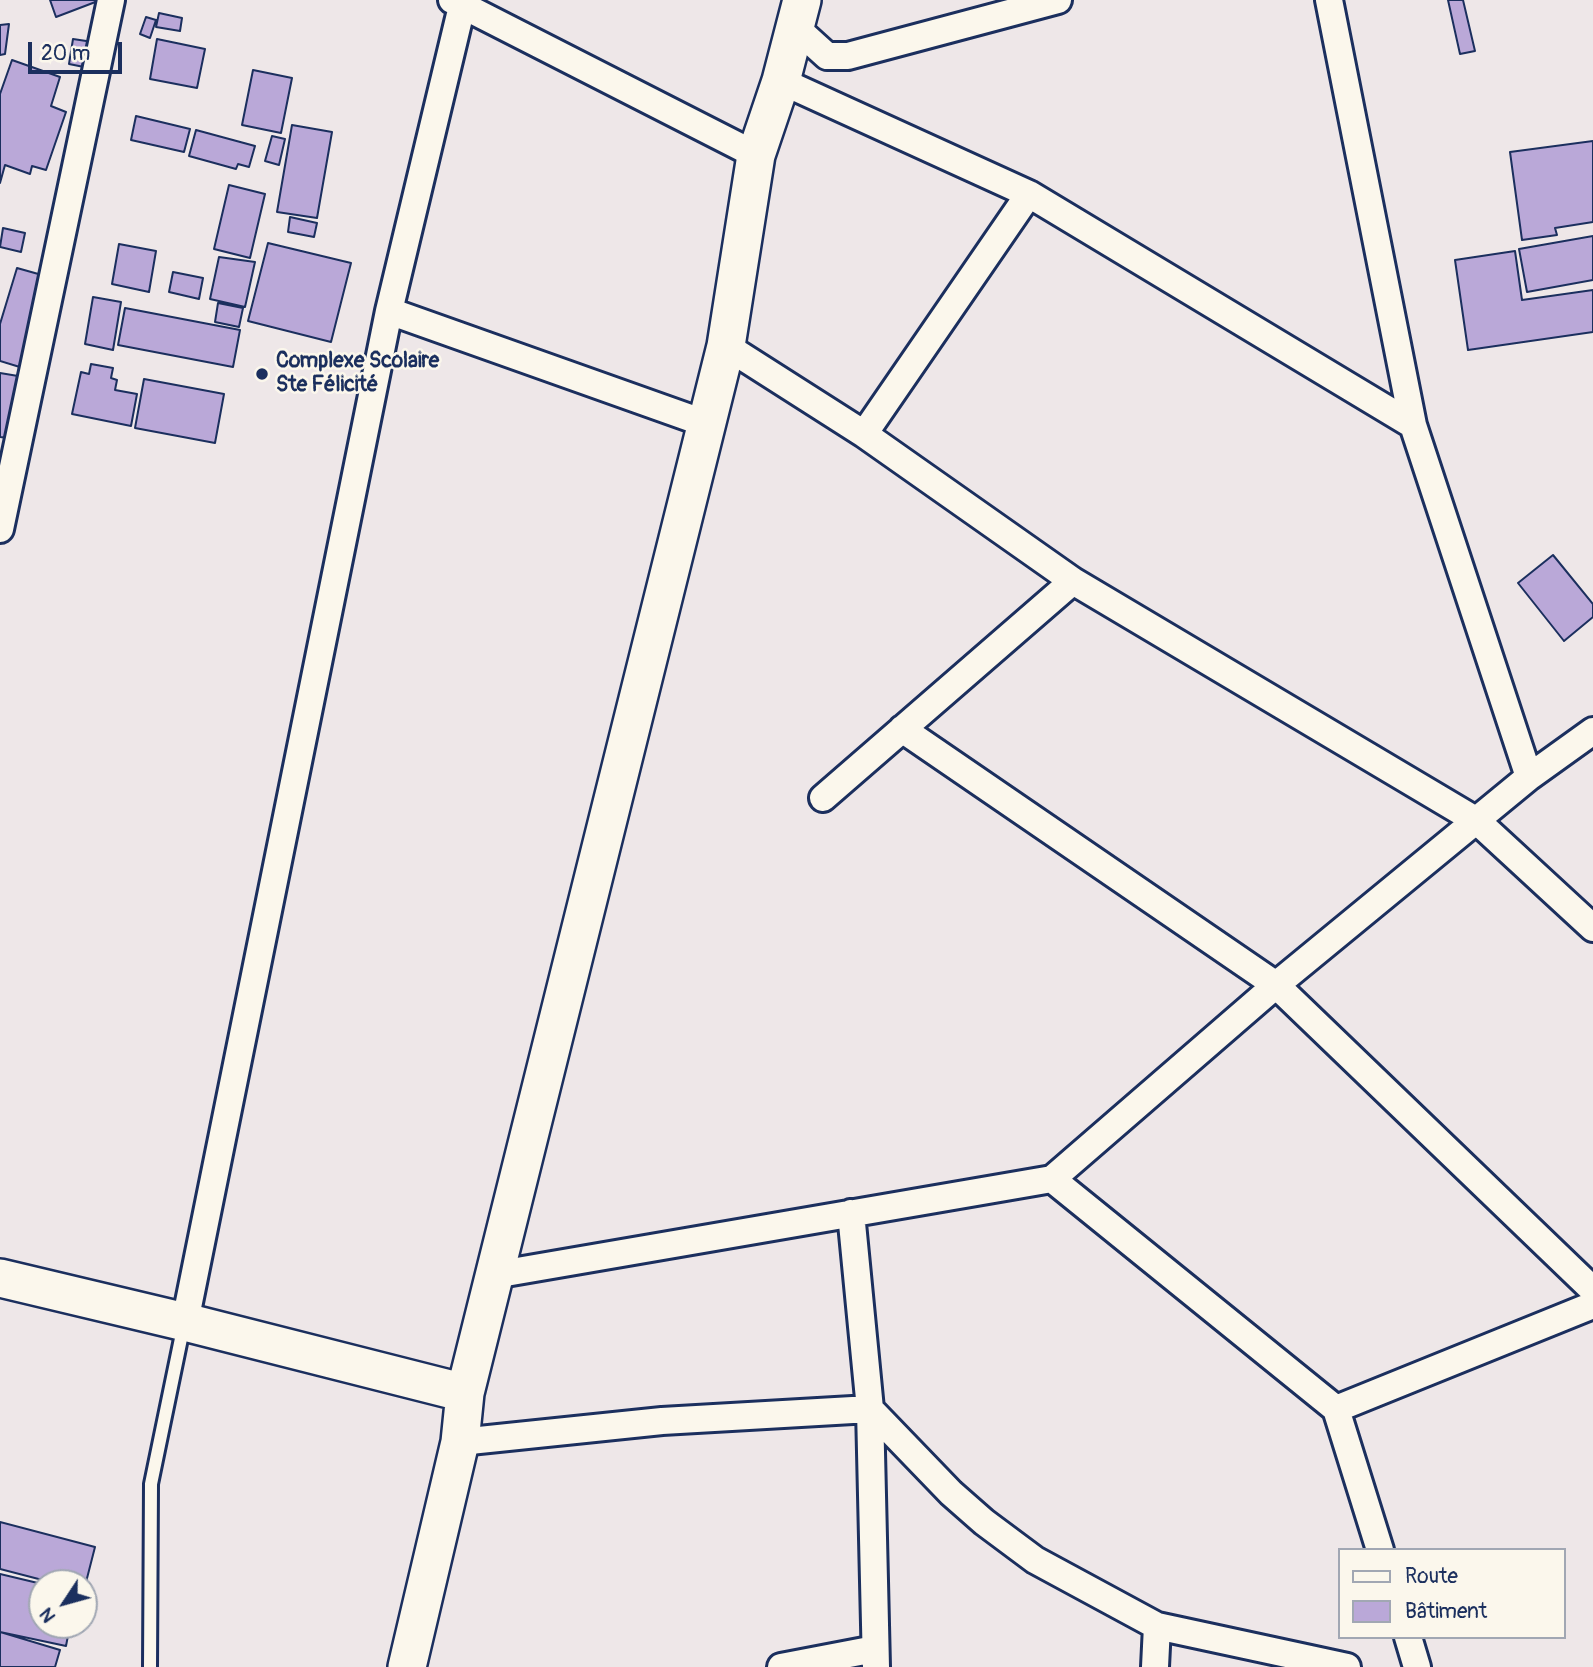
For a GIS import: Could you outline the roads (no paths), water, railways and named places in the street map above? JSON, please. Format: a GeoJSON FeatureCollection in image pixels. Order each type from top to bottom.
{"type":"FeatureCollection","features":[{"type":"Feature","properties":{"kind":"main road"},"geometry":{"type":"LineString","coordinates":[[407,1667],[460,1442],[465,1393],[726,346],[756,155],[781,81],[798,13]]}},
{"type":"Feature","properties":{"kind":"main road"},"geometry":{"type":"LineString","coordinates":[[0,1278],[465,1393]]}},
{"type":"Feature","properties":{"kind":"street"},"geometry":{"type":"LineString","coordinates":[[0,529],[111,0]]}},
{"type":"Feature","properties":{"kind":"street"},"geometry":{"type":"LineString","coordinates":[[798,13],[827,56],[838,57],[1058,0]]}},
{"type":"Feature","properties":{"kind":"street"},"geometry":{"type":"LineString","coordinates":[[1329,0],[1413,425],[1529,777]]}},
{"type":"Feature","properties":{"kind":"street"},"geometry":{"type":"LineString","coordinates":[[185,1322],[389,311],[457,3],[756,155]]}},
{"type":"Feature","properties":{"kind":"street"},"geometry":{"type":"LineString","coordinates":[[781,81],[1029,194],[1413,425]]}},
{"type":"Feature","properties":{"kind":"street"},"geometry":{"type":"LineString","coordinates":[[864,434],[1029,194]]}},
{"type":"Feature","properties":{"kind":"street"},"geometry":{"type":"LineString","coordinates":[[389,311],[707,424]]}},
{"type":"Feature","properties":{"kind":"street"},"geometry":{"type":"LineString","coordinates":[[726,346],[864,434],[1073,581],[1477,821],[1593,928]]}},
{"type":"Feature","properties":{"kind":"street"},"geometry":{"type":"LineString","coordinates":[[823,798],[1073,581]]}},
{"type":"Feature","properties":{"kind":"street"},"geometry":{"type":"LineString","coordinates":[[902,729],[1276,985],[1593,1290]]}},
{"type":"Feature","properties":{"kind":"street"},"geometry":{"type":"LineString","coordinates":[[495,1275],[1052,1179],[1276,985],[1529,777],[1593,731]]}},
{"type":"Feature","properties":{"kind":"street"},"geometry":{"type":"LineString","coordinates":[[1052,1179],[1336,1409],[1379,1548]]}},
{"type":"Feature","properties":{"kind":"street"},"geometry":{"type":"LineString","coordinates":[[781,1667],[875,1658],[870,1409],[851,1213]]}},
{"type":"Feature","properties":{"kind":"street"},"geometry":{"type":"LineString","coordinates":[[1336,1409],[1593,1305]]}},
{"type":"Feature","properties":{"kind":"street"},"geometry":{"type":"LineString","coordinates":[[460,1442],[662,1421],[870,1409],[951,1493],[984,1522],[1035,1560],[1157,1626],[1347,1667]]}},
{"type":"Feature","properties":{"kind":"street"},"geometry":{"type":"LineString","coordinates":[[1155,1667],[1157,1626]]}},
{"type":"Feature","properties":{"kind":"street"},"geometry":{"type":"LineString","coordinates":[[1409,1639],[1417,1667]]}},
{"type":"Feature","properties":{"kind":"lane"},"geometry":{"type":"LineString","coordinates":[[150,1667],[151,1484],[185,1322]]}},
{"type":"Feature","properties":{"kind":"place","name":"Complexe Scolaire Ste Félicité"},"geometry":{"type":"Point","coordinates":[262,374]}}]}
